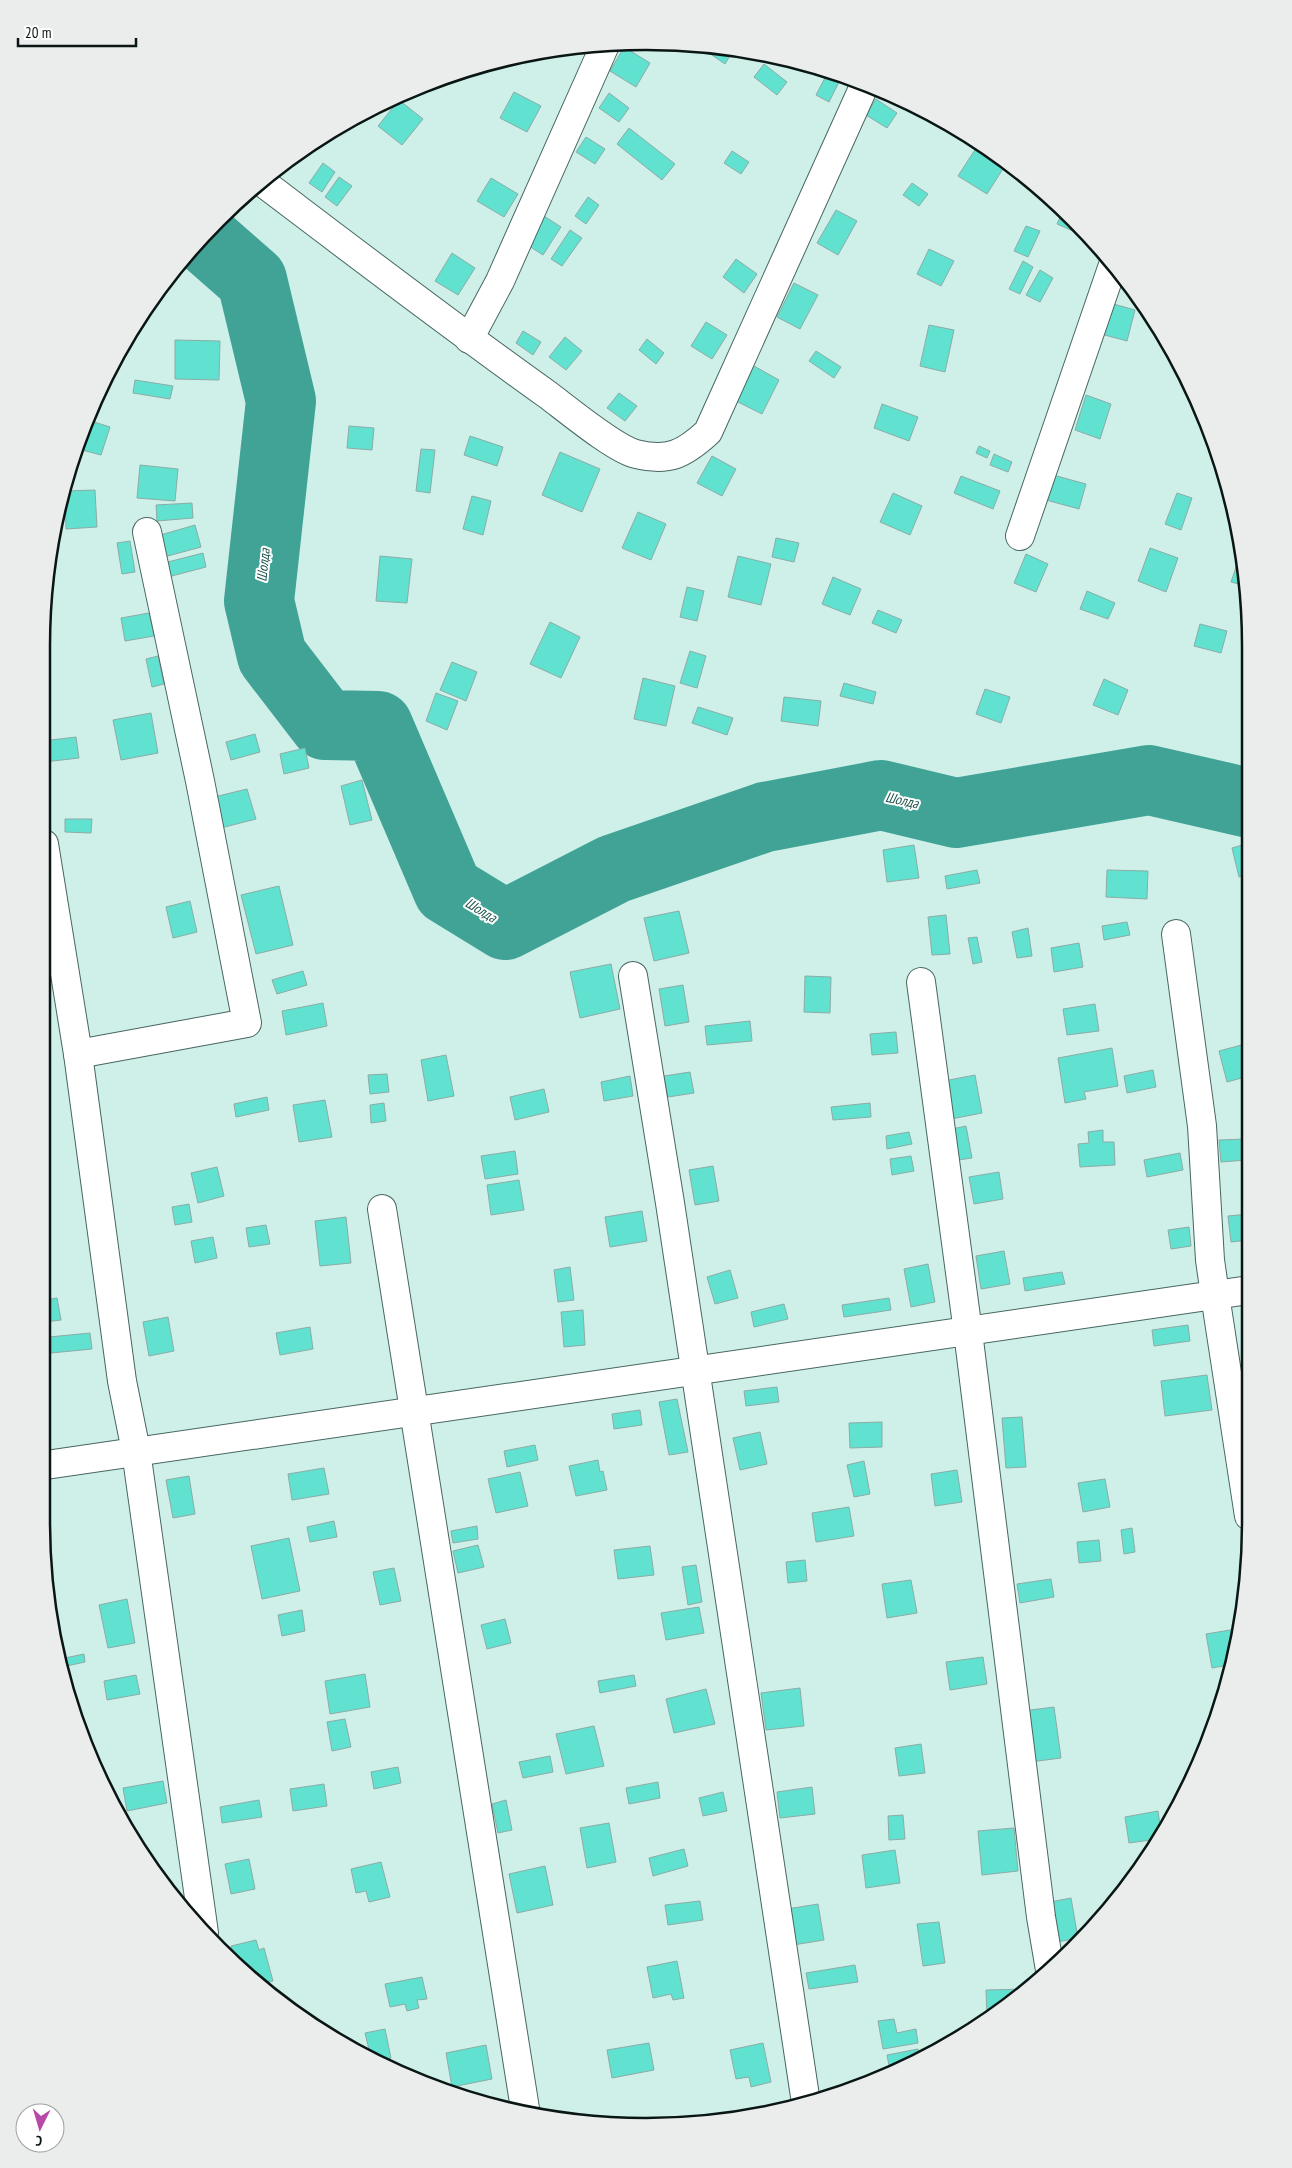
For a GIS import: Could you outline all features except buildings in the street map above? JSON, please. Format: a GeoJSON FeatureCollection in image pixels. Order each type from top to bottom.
{"type":"FeatureCollection","features":[{"type":"Feature","properties":{"kind":"street"},"geometry":{"type":"LineString","coordinates":[[469,339],[500,280],[602,52]]}},
{"type":"Feature","properties":{"kind":"street"},"geometry":{"type":"LineString","coordinates":[[267,186],[469,339],[606,437],[634,454],[664,458],[689,449],[708,432],[862,91]]}},
{"type":"Feature","properties":{"kind":"street"},"geometry":{"type":"LineString","coordinates":[[1020,536],[1110,273]]}},
{"type":"Feature","properties":{"kind":"street"},"geometry":{"type":"LineString","coordinates":[[78,1054],[248,1023],[200,781],[147,532]]}},
{"type":"Feature","properties":{"kind":"street"},"geometry":{"type":"LineString","coordinates":[[50,881],[78,1054],[122,1381],[136,1451],[202,1919]]}},
{"type":"Feature","properties":{"kind":"street"},"geometry":{"type":"LineString","coordinates":[[1176,934],[1202,1126],[1210,1260],[1214,1295],[1242,1472]]}},
{"type":"Feature","properties":{"kind":"street"},"geometry":{"type":"LineString","coordinates":[[633,976],[670,1203],[805,2096]]}},
{"type":"Feature","properties":{"kind":"street"},"geometry":{"type":"LineString","coordinates":[[921,982],[968,1332],[1041,1917],[1048,1961]]}},
{"type":"Feature","properties":{"kind":"street"},"geometry":{"type":"LineString","coordinates":[[382,1210],[525,2106]]}},
{"type":"Feature","properties":{"kind":"street"},"geometry":{"type":"LineString","coordinates":[[50,1463],[1242,1291]]}},
{"type":"Feature","properties":{"kind":"waterway","name":"Шолда"},"geometry":{"type":"LineString","coordinates":[[209,242],[252,280],[281,401],[259,601],[272,656],[325,725],[378,726],[448,890],[505,925],[614,869],[765,817],[881,795],[956,813],[1149,780],[1242,801]]}}]}
